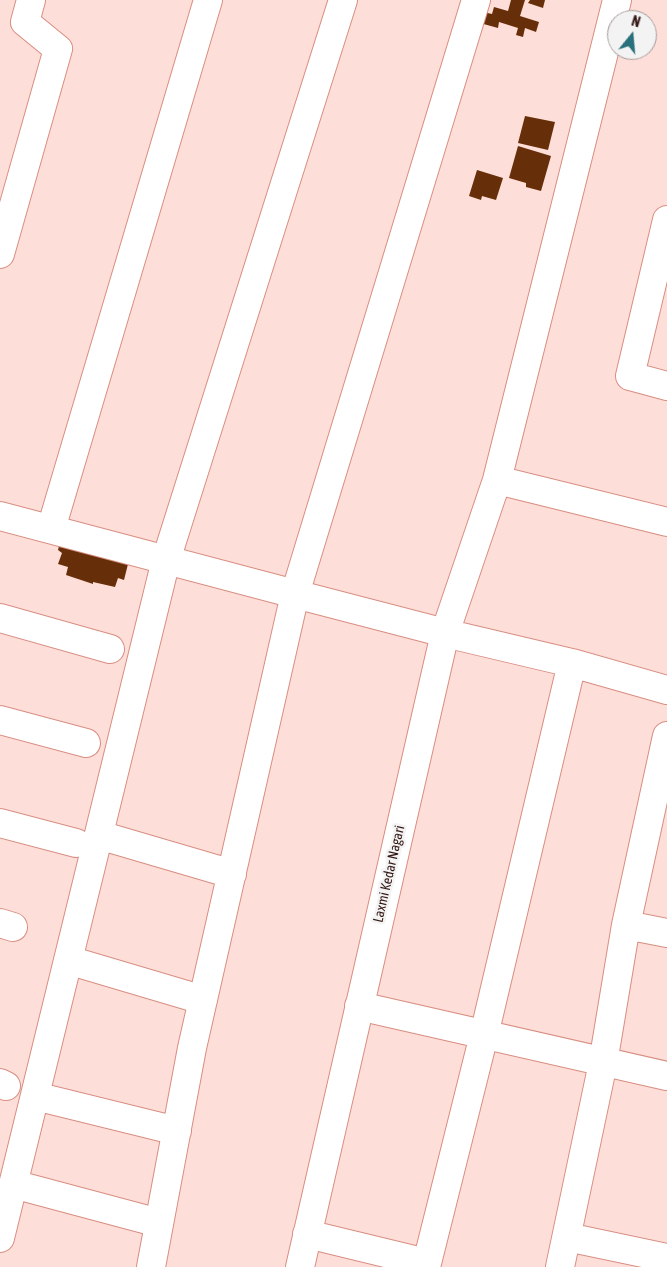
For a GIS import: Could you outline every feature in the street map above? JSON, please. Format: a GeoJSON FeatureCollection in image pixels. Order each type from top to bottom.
{"type":"FeatureCollection","features":[{"type":"Feature","properties":{"kind":"street"},"geometry":{"type":"LineString","coordinates":[[0,254],[58,49],[25,22],[32,0]]}},
{"type":"Feature","properties":{"kind":"street"},"geometry":{"type":"LineString","coordinates":[[51,529],[208,0]]}},
{"type":"Feature","properties":{"kind":"street"},"geometry":{"type":"LineString","coordinates":[[0,1238],[68,960],[87,839],[166,560],[343,0]]}},
{"type":"Feature","properties":{"kind":"street"},"geometry":{"type":"LineString","coordinates":[[151,1267],[203,1000],[295,594],[476,0]]}},
{"type":"Feature","properties":{"kind":"street","name":"Laxmi Kedar Nagari"},"geometry":{"type":"LineString","coordinates":[[300,1267],[445,633],[497,480],[617,0]]}},
{"type":"Feature","properties":{"kind":"street"},"geometry":{"type":"LineString","coordinates":[[667,220],[630,376],[667,386]]}},
{"type":"Feature","properties":{"kind":"street"},"geometry":{"type":"LineString","coordinates":[[497,480],[667,522]]}},
{"type":"Feature","properties":{"kind":"street"},"geometry":{"type":"LineString","coordinates":[[0,516],[445,633],[572,663],[667,690]]}},
{"type":"Feature","properties":{"kind":"street"},"geometry":{"type":"LineString","coordinates":[[0,618],[110,649]]}},
{"type":"Feature","properties":{"kind":"street"},"geometry":{"type":"LineString","coordinates":[[307,1234],[427,1263],[484,1035],[572,663]]}},
{"type":"Feature","properties":{"kind":"street"},"geometry":{"type":"LineString","coordinates":[[0,720],[86,743]]}},
{"type":"Feature","properties":{"kind":"street"},"geometry":{"type":"LineString","coordinates":[[560,1267],[603,1063],[626,925],[667,736]]}},
{"type":"Feature","properties":{"kind":"street"},"geometry":{"type":"LineString","coordinates":[[0,823],[87,839],[232,874]]}},
{"type":"Feature","properties":{"kind":"street"},"geometry":{"type":"LineString","coordinates":[[626,925],[667,933]]}},
{"type":"Feature","properties":{"kind":"street"},"geometry":{"type":"LineString","coordinates":[[68,960],[203,1000]]}},
{"type":"Feature","properties":{"kind":"street"},"geometry":{"type":"LineString","coordinates":[[359,1006],[603,1063],[667,1076]]}},
{"type":"Feature","properties":{"kind":"street"},"geometry":{"type":"LineString","coordinates":[[35,1096],[177,1131]]}},
{"type":"Feature","properties":{"kind":"street"},"geometry":{"type":"LineString","coordinates":[[13,1184],[159,1223]]}},
{"type":"Feature","properties":{"kind":"street"},"geometry":{"type":"LineString","coordinates":[[567,1237],[667,1258]]}},
{"type":"Feature","properties":{"kind":"building"},"geometry":{"type":"Polygon","coordinates":[[[511,0],[525,0],[520,16],[539,22],[536,32],[525,28],[523,37],[516,35],[518,28],[499,22],[498,28],[480,23],[483,12],[492,14],[494,7],[508,11],[511,0]]]}},
{"type":"Feature","properties":{"kind":"building"},"geometry":{"type":"Polygon","coordinates":[[[530,0],[545,0],[543,8],[528,3],[530,0]]]}},
{"type":"Feature","properties":{"kind":"building"},"geometry":{"type":"Polygon","coordinates":[[[525,116],[555,122],[548,150],[518,143],[525,116]]]}},
{"type":"Feature","properties":{"kind":"building"},"geometry":{"type":"Polygon","coordinates":[[[518,146],[551,156],[541,191],[526,187],[526,183],[509,178],[518,146]]]}},
{"type":"Feature","properties":{"kind":"building"},"geometry":{"type":"Polygon","coordinates":[[[477,170],[503,178],[496,200],[482,196],[481,200],[469,196],[477,170]]]}},
{"type":"Feature","properties":{"kind":"building"},"geometry":{"type":"Polygon","coordinates":[[[61,538],[128,564],[124,580],[118,578],[115,587],[93,582],[93,584],[66,575],[68,567],[58,564],[62,553],[58,550],[61,538]]]}}]}
